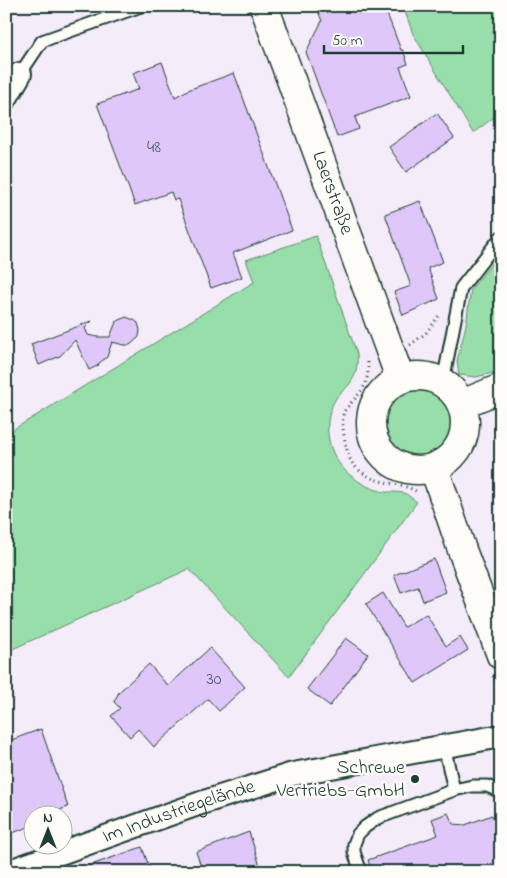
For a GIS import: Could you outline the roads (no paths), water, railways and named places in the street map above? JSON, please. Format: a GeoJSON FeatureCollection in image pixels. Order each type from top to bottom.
{"type":"FeatureCollection","features":[{"type":"Feature","properties":{"kind":"main road","name":"Laerstraße"},"geometry":{"type":"LineString","coordinates":[[264,6],[400,378]]}},
{"type":"Feature","properties":{"kind":"main road"},"geometry":{"type":"LineString","coordinates":[[423,376],[443,382],[456,392],[462,404],[465,426],[462,443],[450,458],[434,468],[421,470],[407,469],[395,464],[384,456],[376,445],[372,432],[371,416],[376,400],[386,387],[400,378],[423,376]]}},
{"type":"Feature","properties":{"kind":"main road"},"geometry":{"type":"LineString","coordinates":[[462,404],[501,388]]}},
{"type":"Feature","properties":{"kind":"main road"},"geometry":{"type":"LineString","coordinates":[[434,468],[462,550],[496,662]]}},
{"type":"Feature","properties":{"kind":"street"},"geometry":{"type":"LineString","coordinates":[[6,98],[20,74]]}},
{"type":"Feature","properties":{"kind":"street","name":"Im Industriegelände"},"geometry":{"type":"LineString","coordinates":[[7,872],[201,803],[294,774],[501,736]]}},
{"type":"Feature","properties":{"kind":"lane"},"geometry":{"type":"LineString","coordinates":[[20,74],[42,41],[141,6]]}},
{"type":"Feature","properties":{"kind":"lane"},"geometry":{"type":"LineString","coordinates":[[443,382],[461,288],[501,237]]}},
{"type":"Feature","properties":{"kind":"lane"},"geometry":{"type":"LineString","coordinates":[[444,746],[454,790]]}},
{"type":"Feature","properties":{"kind":"lane"},"geometry":{"type":"LineString","coordinates":[[360,872],[354,852],[354,844],[358,834],[378,818],[454,790],[477,785],[488,786],[501,792]]}},
{"type":"Feature","properties":{"kind":"place","name":"Schrewe Vertriebs-GmbH"},"geometry":{"type":"Point","coordinates":[415,779]}}]}
